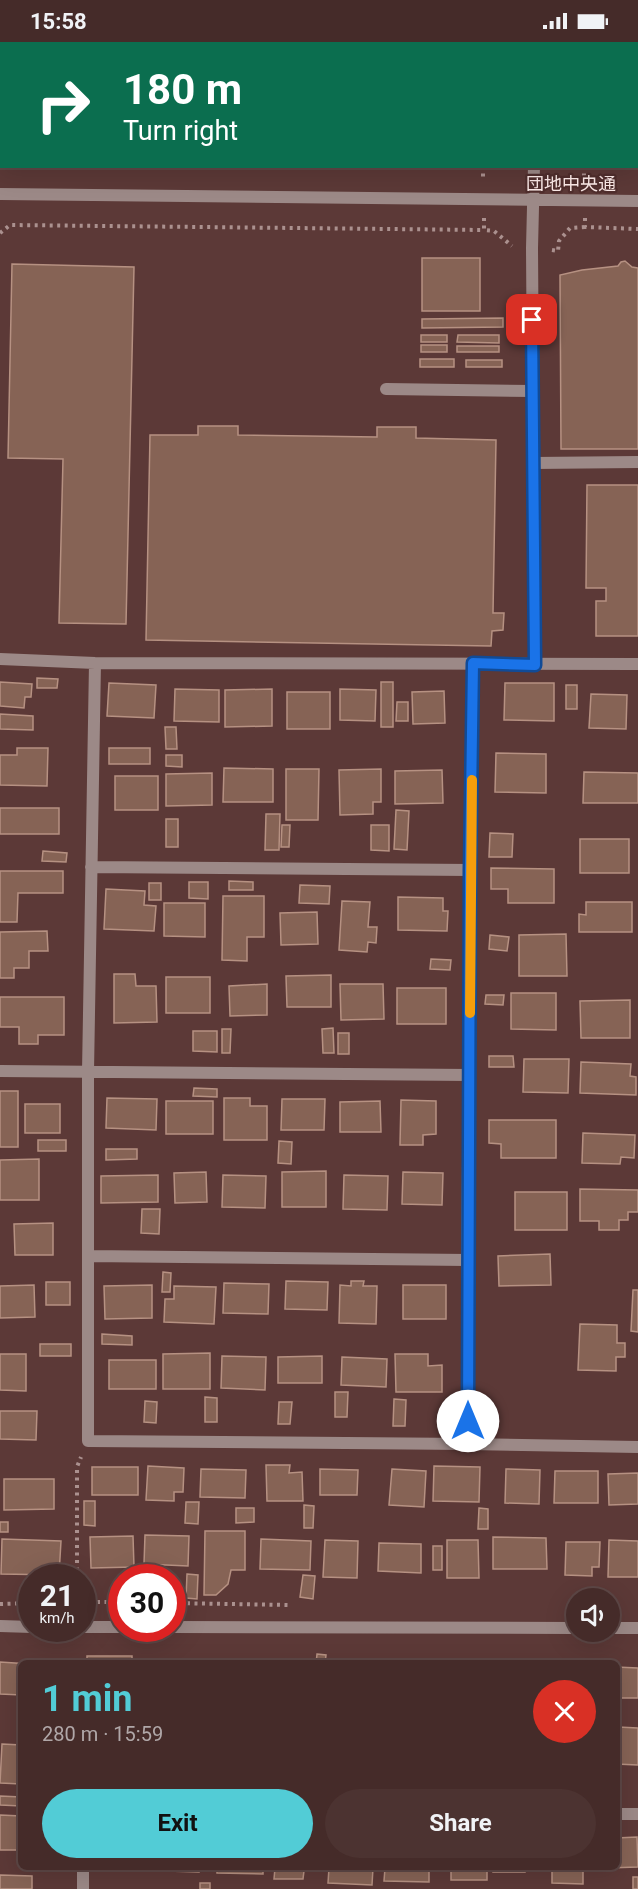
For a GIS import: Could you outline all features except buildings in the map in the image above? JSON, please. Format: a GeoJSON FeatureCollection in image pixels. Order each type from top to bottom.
{"type":"FeatureCollection","features":[{"type":"Feature","properties":{"kind":"street"},"geometry":{"type":"LineString","coordinates":[[534,168],[532,248],[535,665]]}},
{"type":"Feature","properties":{"kind":"street","name":"団地中央通"},"geometry":{"type":"LineString","coordinates":[[0,194],[638,201]]}},
{"type":"Feature","properties":{"kind":"street"},"geometry":{"type":"LineString","coordinates":[[386,389],[533,391]]}},
{"type":"Feature","properties":{"kind":"street"},"geometry":{"type":"LineString","coordinates":[[533,463],[638,462]]}},
{"type":"Feature","properties":{"kind":"street"},"geometry":{"type":"LineString","coordinates":[[0,659],[95,663],[638,664]]}},
{"type":"Feature","properties":{"kind":"street"},"geometry":{"type":"LineString","coordinates":[[95,663],[88,1072],[88,1441],[638,1447]]}},
{"type":"Feature","properties":{"kind":"street"},"geometry":{"type":"LineString","coordinates":[[468,1444],[467,1260],[473,663]]}},
{"type":"Feature","properties":{"kind":"street"},"geometry":{"type":"LineString","coordinates":[[91,867],[470,870]]}},
{"type":"Feature","properties":{"kind":"street"},"geometry":{"type":"LineString","coordinates":[[0,1071],[470,1075]]}},
{"type":"Feature","properties":{"kind":"street"},"geometry":{"type":"LineString","coordinates":[[88,1256],[467,1260]]}},
{"type":"Feature","properties":{"kind":"street"},"geometry":{"type":"LineString","coordinates":[[0,1626],[18,1627]]}},
{"type":"Feature","properties":{"kind":"street"},"geometry":{"type":"LineString","coordinates":[[186,1627],[566,1628]]}},
{"type":"Feature","properties":{"kind":"street"},"geometry":{"type":"LineString","coordinates":[[620,1628],[638,1628]]}},
{"type":"Feature","properties":{"kind":"street"},"geometry":{"type":"LineString","coordinates":[[620,1814],[638,1814]]}},
{"type":"Feature","properties":{"kind":"street"},"geometry":{"type":"LineString","coordinates":[[83,1870],[83,1889]]}},
{"type":"Feature","properties":{"kind":"path"},"geometry":{"type":"LineString","coordinates":[[585,201],[585,227],[638,228]]}},
{"type":"Feature","properties":{"kind":"path"},"geometry":{"type":"LineString","coordinates":[[0,232],[10,225],[484,230]]}},
{"type":"Feature","properties":{"kind":"path"},"geometry":{"type":"LineString","coordinates":[[77,1564],[77,1467],[88,1441]]}},
{"type":"Feature","properties":{"kind":"path"},"geometry":{"type":"LineString","coordinates":[[0,1604],[18,1603]]}},
{"type":"Feature","properties":{"kind":"slow traffic"},"geometry":{"type":"LineString","coordinates":[[470,1013],[472,780]]}},
{"type":"Feature","properties":{"kind":"route"},"geometry":{"type":"LineString","coordinates":[[468,1421],[467,1260],[473,663],[535,665],[532,320]]}}]}
